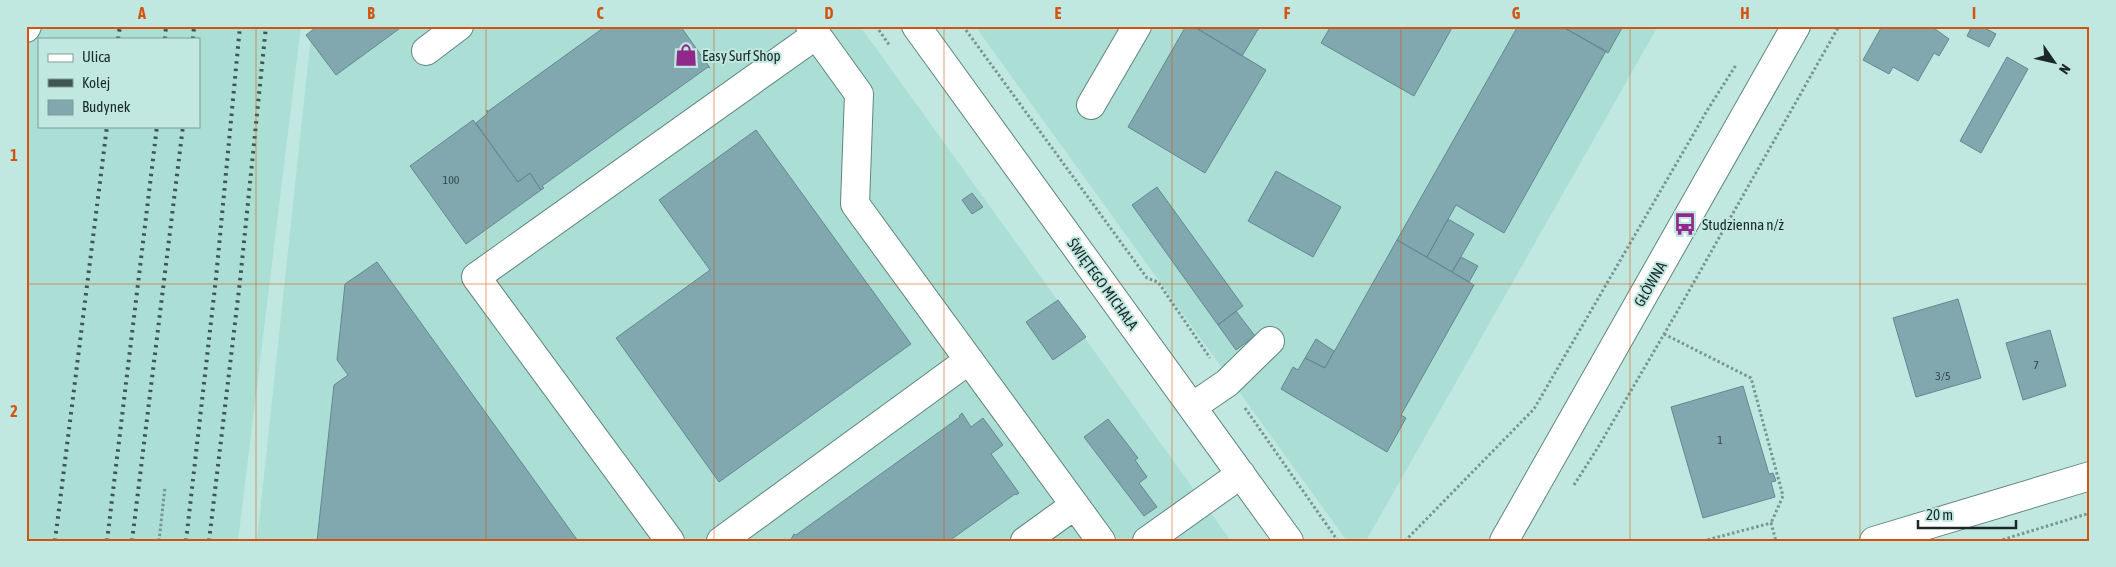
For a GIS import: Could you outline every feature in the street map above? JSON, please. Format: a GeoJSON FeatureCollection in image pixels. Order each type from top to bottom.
{"type":"FeatureCollection","features":[{"type":"Feature","properties":{"kind":"street"},"geometry":{"type":"LineString","coordinates":[[426,51],[460,26]]}},
{"type":"Feature","properties":{"kind":"street","name":"ŚWIĘTEGO MICHAŁA"},"geometry":{"type":"LineString","coordinates":[[916,26],[1289,541]]}},
{"type":"Feature","properties":{"kind":"street"},"geometry":{"type":"LineString","coordinates":[[1091,105],[1137,26]]}},
{"type":"Feature","properties":{"kind":"street","name":"GŁÓWNA"},"geometry":{"type":"LineString","coordinates":[[1504,541],[1796,26]]}},
{"type":"Feature","properties":{"kind":"street"},"geometry":{"type":"LineString","coordinates":[[670,541],[476,278],[813,31],[860,94],[855,204],[1101,541]]}},
{"type":"Feature","properties":{"kind":"street"},"geometry":{"type":"LineString","coordinates":[[1192,407],[1227,383],[1270,341]]}},
{"type":"Feature","properties":{"kind":"street"},"geometry":{"type":"LineString","coordinates":[[721,541],[969,360]]}},
{"type":"Feature","properties":{"kind":"street"},"geometry":{"type":"LineString","coordinates":[[1157,538],[1241,474]]}},
{"type":"Feature","properties":{"kind":"street"},"geometry":{"type":"LineString","coordinates":[[1874,541],[2090,476]]}},
{"type":"Feature","properties":{"kind":"street"},"geometry":{"type":"LineString","coordinates":[[1025,541],[1075,505]]}},
{"type":"Feature","properties":{"kind":"path"},"geometry":{"type":"LineString","coordinates":[[963,26],[1147,278],[1158,282],[1338,541]]}},
{"type":"Feature","properties":{"kind":"path"},"geometry":{"type":"LineString","coordinates":[[1570,490],[1597,450],[1839,26]]}},
{"type":"Feature","properties":{"kind":"path"},"geometry":{"type":"LineString","coordinates":[[1405,541],[1534,409],[1708,109],[1737,63]]}},
{"type":"Feature","properties":{"kind":"path"},"geometry":{"type":"LineString","coordinates":[[1664,334],[1751,378],[1783,496],[1771,523],[1776,541]]}},
{"type":"Feature","properties":{"kind":"path"},"geometry":{"type":"LineString","coordinates":[[159,541],[165,487]]}},
{"type":"Feature","properties":{"kind":"path"},"geometry":{"type":"LineString","coordinates":[[1998,541],[2090,513]]}},
{"type":"Feature","properties":{"kind":"path"},"geometry":{"type":"LineString","coordinates":[[1703,541],[1771,523]]}},
{"type":"Feature","properties":{"kind":"shaded area"},"geometry":{"type":"Polygon","coordinates":[[[26,26],[301,26],[238,541],[26,541],[26,26]]]}},
{"type":"Feature","properties":{"kind":"shaded area"},"geometry":{"type":"Polygon","coordinates":[[[312,26],[860,26],[1231,541],[257,541],[312,26]]]}},
{"type":"Feature","properties":{"kind":"shaded area"},"geometry":{"type":"Polygon","coordinates":[[[975,26],[1658,26],[1366,541],[1347,541],[975,26]]]}},
{"type":"Feature","properties":{"kind":"building"},"geometry":{"type":"Polygon","coordinates":[[[318,26],[403,26],[336,75],[306,35],[318,26]]]}},
{"type":"Feature","properties":{"kind":"building"},"geometry":{"type":"Polygon","coordinates":[[[606,26],[683,26],[681,27],[710,68],[708,67],[542,186],[544,188],[541,190],[530,173],[518,182],[476,123],[487,112],[606,26]]]}},
{"type":"Feature","properties":{"kind":"building"},"geometry":{"type":"Polygon","coordinates":[[[1186,26],[1193,26],[1266,70],[1205,173],[1128,127],[1186,26]]]}},
{"type":"Feature","properties":{"kind":"building"},"geometry":{"type":"Polygon","coordinates":[[[1193,26],[1260,26],[1242,56],[1193,26]]]}},
{"type":"Feature","properties":{"kind":"building"},"geometry":{"type":"Polygon","coordinates":[[[1331,26],[1453,26],[1414,96],[1321,43],[1331,26]]]}},
{"type":"Feature","properties":{"kind":"building"},"geometry":{"type":"Polygon","coordinates":[[[1518,26],[1561,26],[1606,51],[1504,233],[1456,205],[1427,257],[1397,240],[1518,26]]]}},
{"type":"Feature","properties":{"kind":"building"},"geometry":{"type":"Polygon","coordinates":[[[1561,26],[1623,26],[1608,53],[1561,26]]]}},
{"type":"Feature","properties":{"kind":"building"},"geometry":{"type":"Polygon","coordinates":[[[1882,26],[1931,26],[1949,39],[1939,56],[1934,53],[1918,81],[1893,67],[1889,74],[1863,60],[1882,26]]]}},
{"type":"Feature","properties":{"kind":"building"},"geometry":{"type":"Polygon","coordinates":[[[1972,26],[1981,26],[1996,34],[1989,47],[1967,36],[1972,26]]]}},
{"type":"Feature","properties":{"kind":"building"},"geometry":{"type":"Polygon","coordinates":[[[2007,57],[2028,69],[1981,153],[1960,141],[2007,57]]]}},
{"type":"Feature","properties":{"kind":"building"},"geometry":{"type":"Polygon","coordinates":[[[473,120],[518,182],[530,173],[541,190],[466,244],[410,166],[473,120]]]}},
{"type":"Feature","properties":{"kind":"building"},"geometry":{"type":"Polygon","coordinates":[[[756,130],[911,344],[719,482],[616,338],[710,270],[659,200],[756,130]]]}},
{"type":"Feature","properties":{"kind":"building"},"geometry":{"type":"Polygon","coordinates":[[[1276,171],[1341,207],[1313,257],[1248,221],[1276,171]]]}},
{"type":"Feature","properties":{"kind":"building"},"geometry":{"type":"Polygon","coordinates":[[[1157,187],[1243,306],[1218,325],[1132,205],[1157,187]]]}},
{"type":"Feature","properties":{"kind":"building"},"geometry":{"type":"Polygon","coordinates":[[[972,193],[983,207],[972,214],[962,200],[972,193]]]}},
{"type":"Feature","properties":{"kind":"building"},"geometry":{"type":"Polygon","coordinates":[[[1448,219],[1474,234],[1452,272],[1427,257],[1448,219]]]}},
{"type":"Feature","properties":{"kind":"building"},"geometry":{"type":"Polygon","coordinates":[[[1397,240],[1474,285],[1401,415],[1406,418],[1387,452],[1281,389],[1293,367],[1298,370],[1305,358],[1325,368],[1397,240]]]}},
{"type":"Feature","properties":{"kind":"building"},"geometry":{"type":"Polygon","coordinates":[[[1461,257],[1478,266],[1469,282],[1452,272],[1461,257]]]}},
{"type":"Feature","properties":{"kind":"building"},"geometry":{"type":"Polygon","coordinates":[[[377,262],[578,541],[317,541],[334,385],[348,375],[337,360],[345,284],[377,262]]]}},
{"type":"Feature","properties":{"kind":"building"},"geometry":{"type":"Polygon","coordinates":[[[1958,299],[1981,378],[1916,397],[1893,318],[1958,299]]]}},
{"type":"Feature","properties":{"kind":"building"},"geometry":{"type":"Polygon","coordinates":[[[1058,300],[1086,337],[1053,360],[1026,322],[1058,300]]]}},
{"type":"Feature","properties":{"kind":"building"},"geometry":{"type":"Polygon","coordinates":[[[1236,311],[1255,336],[1236,350],[1218,325],[1236,311]]]}},
{"type":"Feature","properties":{"kind":"building"},"geometry":{"type":"Polygon","coordinates":[[[2050,330],[2066,386],[2023,400],[2006,343],[2050,330]]]}},
{"type":"Feature","properties":{"kind":"building"},"geometry":{"type":"Polygon","coordinates":[[[1316,339],[1334,351],[1325,368],[1305,358],[1316,339]]]}},
{"type":"Feature","properties":{"kind":"building"},"geometry":{"type":"Polygon","coordinates":[[[1743,386],[1769,474],[1773,473],[1776,481],[1771,482],[1775,497],[1703,518],[1671,407],[1743,386]]]}},
{"type":"Feature","properties":{"kind":"building"},"geometry":{"type":"Polygon","coordinates":[[[962,413],[971,427],[983,418],[1003,445],[991,454],[1019,493],[949,541],[790,541],[794,534],[796,535],[960,417],[962,413]]]}},
{"type":"Feature","properties":{"kind":"building"},"geometry":{"type":"Polygon","coordinates":[[[1108,419],[1138,458],[1135,460],[1147,477],[1139,483],[1157,507],[1144,516],[1084,437],[1108,419]]]}},
{"type":"Feature","properties":{"kind":"railway"},"geometry":{"type":"LineString","coordinates":[[118,38],[120,26]]}},
{"type":"Feature","properties":{"kind":"railway"},"geometry":{"type":"LineString","coordinates":[[165,38],[166,26]]}},
{"type":"Feature","properties":{"kind":"railway"},"geometry":{"type":"LineString","coordinates":[[193,38],[194,26]]}},
{"type":"Feature","properties":{"kind":"railway"},"geometry":{"type":"LineString","coordinates":[[186,541],[216,278],[240,26]]}},
{"type":"Feature","properties":{"kind":"railway"},"geometry":{"type":"LineString","coordinates":[[209,541],[240,281],[266,26]]}},
{"type":"Feature","properties":{"kind":"railway"},"geometry":{"type":"LineString","coordinates":[[55,541],[107,128]]}},
{"type":"Feature","properties":{"kind":"railway"},"geometry":{"type":"LineString","coordinates":[[107,541],[157,128]]}},
{"type":"Feature","properties":{"kind":"railway"},"geometry":{"type":"LineString","coordinates":[[132,541],[183,128]]}},
{"type":"Feature","properties":{"kind":"place","name":"Easy Surf Shop"},"geometry":{"type":"Point","coordinates":[686,55]}},
{"type":"Feature","properties":{"kind":"place","name":"Studzienna n/ż"},"geometry":{"type":"Point","coordinates":[1685,224]}}]}
